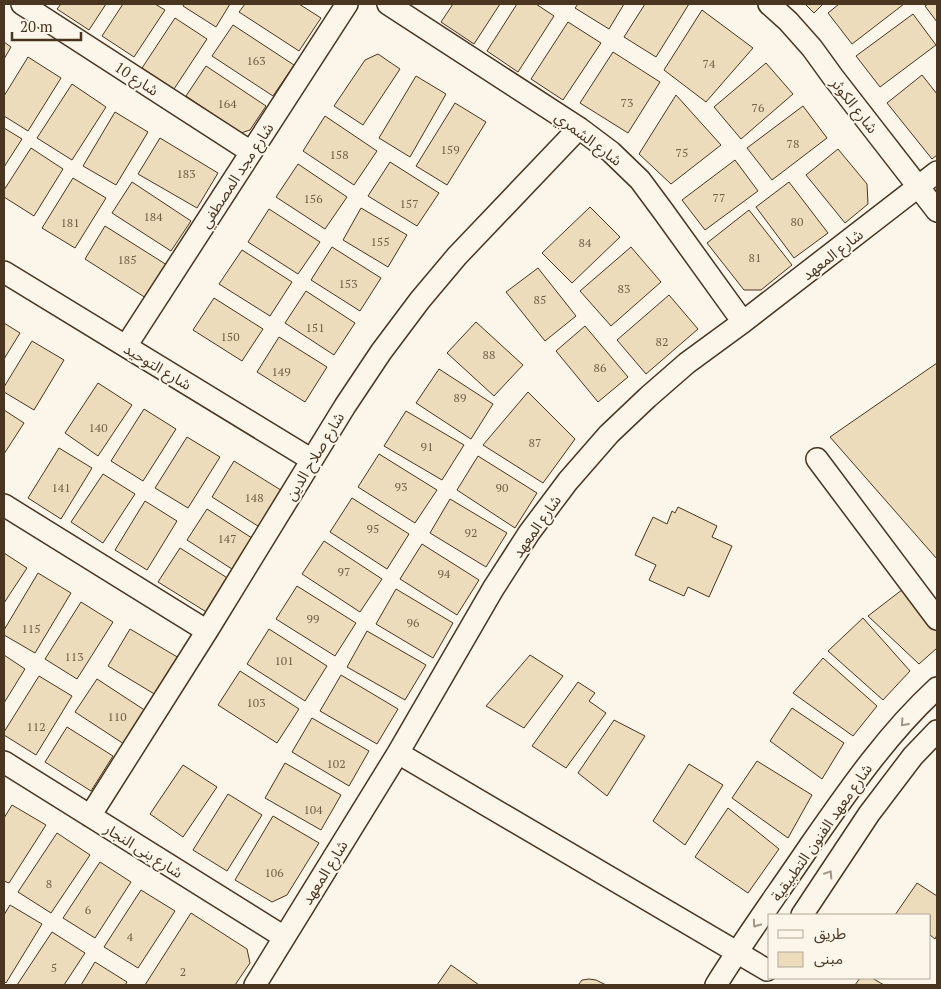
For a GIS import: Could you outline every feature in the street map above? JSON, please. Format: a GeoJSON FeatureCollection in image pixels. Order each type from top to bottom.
{"type":"FeatureCollection","features":[{"type":"Feature","properties":{"kind":"street","name":"شارع 10"},"geometry":{"type":"LineString","coordinates":[[22,4],[251,152]]}},
{"type":"Feature","properties":{"kind":"street","name":"شارع مجد المصطفي"},"geometry":{"type":"LineString","coordinates":[[126,346],[347,4]]}},
{"type":"Feature","properties":{"kind":"street","name":"شارع الشمري"},"geometry":{"type":"LineString","coordinates":[[388,4],[579,128],[611,152],[640,180],[743,322]]}},
{"type":"Feature","properties":{"kind":"street","name":"شارع الكوثر"},"geometry":{"type":"LineString","coordinates":[[768,4],[788,21],[812,48],[937,211]]}},
{"type":"Feature","properties":{"kind":"street","name":"شارع صلاح الدين"},"geometry":{"type":"LineString","coordinates":[[90,816],[207,632],[345,406],[376,360],[420,300],[457,256],[579,128]]}},
{"type":"Feature","properties":{"kind":"street","name":"شارع المعهد"},"geometry":{"type":"LineString","coordinates":[[255,985],[398,753],[493,589],[529,534],[568,481],[609,434],[687,363],[937,172]]}},
{"type":"Feature","properties":{"kind":"street","name":"شارع التوحيد"},"geometry":{"type":"LineString","coordinates":[[4,272],[312,460]]}},
{"type":"Feature","properties":{"kind":"street"},"geometry":{"type":"LineString","coordinates":[[817,459],[937,620]]}},
{"type":"Feature","properties":{"kind":"street"},"geometry":{"type":"LineString","coordinates":[[4,505],[207,632]]}},
{"type":"Feature","properties":{"kind":"street","name":"شارع معهد الفنون التطبيقية"},"geometry":{"type":"LineString","coordinates":[[716,985],[736,952],[880,749],[937,688]]}},
{"type":"Feature","properties":{"kind":"street","name":"شارع معهد الفنون التطبيقية"},"geometry":{"type":"LineString","coordinates":[[803,914],[868,814],[914,756],[937,731]]}},
{"type":"Feature","properties":{"kind":"street"},"geometry":{"type":"LineString","coordinates":[[398,753],[736,952],[765,973]]}},
{"type":"Feature","properties":{"kind":"street","name":"شارع بنى النجار"},"geometry":{"type":"LineString","coordinates":[[4,762],[284,937]]}},
{"type":"Feature","properties":{"kind":"building"},"geometry":{"type":"Polygon","coordinates":[[[61,4],[106,4],[89,30],[57,9],[61,4]]]}},
{"type":"Feature","properties":{"kind":"building"},"geometry":{"type":"Polygon","coordinates":[[[123,4],[155,4],[165,10],[134,57],[102,36],[123,4]]]}},
{"type":"Feature","properties":{"kind":"building"},"geometry":{"type":"Polygon","coordinates":[[[184,4],[230,4],[216,27],[183,6],[184,4]]]}},
{"type":"Feature","properties":{"kind":"building"},"geometry":{"type":"Polygon","coordinates":[[[245,4],[299,4],[321,18],[299,51],[239,12],[245,4]]]}},
{"type":"Feature","properties":{"kind":"building"},"geometry":{"type":"Polygon","coordinates":[[[453,4],[500,4],[474,44],[441,22],[453,4]]]}},
{"type":"Feature","properties":{"kind":"building"},"geometry":{"type":"Polygon","coordinates":[[[517,4],[536,4],[554,16],[518,72],[487,51],[517,4]]]}},
{"type":"Feature","properties":{"kind":"building"},"geometry":{"type":"Polygon","coordinates":[[[578,4],[624,4],[609,29],[575,8],[578,4]]]}},
{"type":"Feature","properties":{"kind":"building"},"geometry":{"type":"Polygon","coordinates":[[[645,4],[689,4],[656,57],[624,37],[645,4]]]}},
{"type":"Feature","properties":{"kind":"building"},"geometry":{"type":"Polygon","coordinates":[[[805,4],[823,4],[814,13],[805,4]]]}},
{"type":"Feature","properties":{"kind":"building"},"geometry":{"type":"Polygon","coordinates":[[[839,4],[904,4],[852,44],[828,13],[839,4]]]}},
{"type":"Feature","properties":{"kind":"building"},"geometry":{"type":"Polygon","coordinates":[[[937,4],[937,22],[925,6],[937,4]]]}},
{"type":"Feature","properties":{"kind":"building"},"geometry":{"type":"Polygon","coordinates":[[[702,10],[753,48],[706,102],[664,70],[702,10]]]}},
{"type":"Feature","properties":{"kind":"building"},"geometry":{"type":"Polygon","coordinates":[[[913,14],[936,45],[880,87],[856,56],[913,14]]]}},
{"type":"Feature","properties":{"kind":"building"},"geometry":{"type":"Polygon","coordinates":[[[175,18],[207,39],[174,89],[142,68],[175,18]]]}},
{"type":"Feature","properties":{"kind":"building"},"geometry":{"type":"Polygon","coordinates":[[[568,22],[601,43],[563,100],[531,79],[568,22]]]}},
{"type":"Feature","properties":{"kind":"building"},"geometry":{"type":"Polygon","coordinates":[[[233,25],[294,65],[273,96],[212,56],[233,25]]]}},
{"type":"Feature","properties":{"kind":"building"},"geometry":{"type":"Polygon","coordinates":[[[4,42],[11,47],[4,59],[4,42]]]}},
{"type":"Feature","properties":{"kind":"building"},"geometry":{"type":"Polygon","coordinates":[[[613,52],[660,82],[628,133],[580,103],[613,52]]]}},
{"type":"Feature","properties":{"kind":"building"},"geometry":{"type":"Polygon","coordinates":[[[378,54],[400,69],[363,125],[334,106],[365,60],[378,54]]]}},
{"type":"Feature","properties":{"kind":"building"},"geometry":{"type":"Polygon","coordinates":[[[28,57],[61,78],[28,131],[4,116],[4,96],[28,57]]]}},
{"type":"Feature","properties":{"kind":"building"},"geometry":{"type":"Polygon","coordinates":[[[766,63],[793,94],[741,139],[714,107],[766,63]]]}},
{"type":"Feature","properties":{"kind":"building"},"geometry":{"type":"Polygon","coordinates":[[[206,66],[266,106],[250,130],[241,133],[186,96],[206,66]]]}},
{"type":"Feature","properties":{"kind":"building"},"geometry":{"type":"Polygon","coordinates":[[[922,75],[937,94],[937,155],[932,159],[887,103],[922,75]]]}},
{"type":"Feature","properties":{"kind":"building"},"geometry":{"type":"Polygon","coordinates":[[[416,76],[446,94],[410,157],[379,138],[416,76]]]}},
{"type":"Feature","properties":{"kind":"building"},"geometry":{"type":"Polygon","coordinates":[[[72,84],[106,107],[72,160],[37,138],[72,84]]]}},
{"type":"Feature","properties":{"kind":"building"},"geometry":{"type":"Polygon","coordinates":[[[676,95],[721,145],[671,184],[639,154],[676,95]]]}},
{"type":"Feature","properties":{"kind":"building"},"geometry":{"type":"Polygon","coordinates":[[[455,103],[486,122],[447,185],[416,166],[455,103]]]}},
{"type":"Feature","properties":{"kind":"building"},"geometry":{"type":"Polygon","coordinates":[[[803,106],[827,138],[772,180],[747,148],[803,106]]]}},
{"type":"Feature","properties":{"kind":"building"},"geometry":{"type":"Polygon","coordinates":[[[115,112],[148,132],[116,185],[83,166],[115,112]]]}},
{"type":"Feature","properties":{"kind":"building"},"geometry":{"type":"Polygon","coordinates":[[[325,116],[377,151],[354,185],[303,151],[325,116]]]}},
{"type":"Feature","properties":{"kind":"building"},"geometry":{"type":"Polygon","coordinates":[[[4,128],[22,139],[4,167],[4,128]]]}},
{"type":"Feature","properties":{"kind":"building"},"geometry":{"type":"Polygon","coordinates":[[[160,138],[218,173],[197,208],[138,174],[160,138]]]}},
{"type":"Feature","properties":{"kind":"building"},"geometry":{"type":"Polygon","coordinates":[[[31,148],[63,169],[34,216],[4,197],[4,190],[31,148]]]}},
{"type":"Feature","properties":{"kind":"building"},"geometry":{"type":"Polygon","coordinates":[[[838,149],[867,184],[868,204],[845,223],[806,175],[838,149]]]}},
{"type":"Feature","properties":{"kind":"building"},"geometry":{"type":"Polygon","coordinates":[[[735,160],[758,191],[705,230],[682,200],[735,160]]]}},
{"type":"Feature","properties":{"kind":"building"},"geometry":{"type":"Polygon","coordinates":[[[390,162],[439,193],[417,226],[368,196],[390,162]]]}},
{"type":"Feature","properties":{"kind":"building"},"geometry":{"type":"Polygon","coordinates":[[[298,164],[347,197],[325,229],[276,197],[298,164]]]}},
{"type":"Feature","properties":{"kind":"building"},"geometry":{"type":"Polygon","coordinates":[[[73,178],[106,198],[75,248],[42,228],[73,178]]]}},
{"type":"Feature","properties":{"kind":"building"},"geometry":{"type":"Polygon","coordinates":[[[132,182],[191,221],[171,251],[112,213],[132,182]]]}},
{"type":"Feature","properties":{"kind":"building"},"geometry":{"type":"Polygon","coordinates":[[[789,182],[828,233],[794,258],[756,207],[789,182]]]}},
{"type":"Feature","properties":{"kind":"building"},"geometry":{"type":"Polygon","coordinates":[[[590,207],[620,237],[572,283],[542,253],[590,207]]]}},
{"type":"Feature","properties":{"kind":"building"},"geometry":{"type":"Polygon","coordinates":[[[361,208],[407,235],[388,267],[343,240],[361,208]]]}},
{"type":"Feature","properties":{"kind":"building"},"geometry":{"type":"Polygon","coordinates":[[[269,209],[320,242],[298,274],[248,242],[269,209]]]}},
{"type":"Feature","properties":{"kind":"building"},"geometry":{"type":"Polygon","coordinates":[[[749,210],[792,265],[761,290],[744,290],[707,243],[749,210]]]}},
{"type":"Feature","properties":{"kind":"building"},"geometry":{"type":"Polygon","coordinates":[[[105,226],[167,265],[146,298],[85,259],[105,226]]]}},
{"type":"Feature","properties":{"kind":"building"},"geometry":{"type":"Polygon","coordinates":[[[332,247],[381,278],[360,311],[311,280],[332,247]]]}},
{"type":"Feature","properties":{"kind":"building"},"geometry":{"type":"Polygon","coordinates":[[[631,247],[661,282],[611,326],[580,291],[631,247]]]}},
{"type":"Feature","properties":{"kind":"building"},"geometry":{"type":"Polygon","coordinates":[[[242,250],[292,282],[270,316],[219,284],[242,250]]]}},
{"type":"Feature","properties":{"kind":"building"},"geometry":{"type":"Polygon","coordinates":[[[538,268],[576,316],[545,341],[506,292],[538,268]]]}},
{"type":"Feature","properties":{"kind":"building"},"geometry":{"type":"Polygon","coordinates":[[[306,291],[355,323],[334,355],[285,323],[306,291]]]}},
{"type":"Feature","properties":{"kind":"building"},"geometry":{"type":"Polygon","coordinates":[[[669,295],[698,329],[646,374],[617,340],[669,295]]]}},
{"type":"Feature","properties":{"kind":"building"},"geometry":{"type":"Polygon","coordinates":[[[214,298],[263,329],[242,361],[193,330],[214,298]]]}},
{"type":"Feature","properties":{"kind":"building"},"geometry":{"type":"Polygon","coordinates":[[[476,322],[523,365],[494,396],[447,353],[476,322]]]}},
{"type":"Feature","properties":{"kind":"building"},"geometry":{"type":"Polygon","coordinates":[[[4,323],[20,333],[4,359],[4,323]]]}},
{"type":"Feature","properties":{"kind":"building"},"geometry":{"type":"Polygon","coordinates":[[[585,326],[628,377],[598,402],[556,351],[585,326]]]}},
{"type":"Feature","properties":{"kind":"building"},"geometry":{"type":"Polygon","coordinates":[[[279,337],[327,367],[305,402],[257,372],[279,337]]]}},
{"type":"Feature","properties":{"kind":"building"},"geometry":{"type":"Polygon","coordinates":[[[32,341],[64,360],[34,410],[4,392],[4,387],[32,341]]]}},
{"type":"Feature","properties":{"kind":"building"},"geometry":{"type":"Polygon","coordinates":[[[937,363],[937,559],[830,437],[937,363]]]}},
{"type":"Feature","properties":{"kind":"building"},"geometry":{"type":"Polygon","coordinates":[[[439,369],[493,404],[471,439],[416,403],[439,369]]]}},
{"type":"Feature","properties":{"kind":"building"},"geometry":{"type":"Polygon","coordinates":[[[98,383],[132,405],[98,456],[65,433],[98,383]]]}},
{"type":"Feature","properties":{"kind":"building"},"geometry":{"type":"Polygon","coordinates":[[[528,392],[575,439],[543,483],[483,445],[528,392]]]}},
{"type":"Feature","properties":{"kind":"building"},"geometry":{"type":"Polygon","coordinates":[[[144,409],[176,429],[143,481],[111,461],[144,409]]]}},
{"type":"Feature","properties":{"kind":"building"},"geometry":{"type":"Polygon","coordinates":[[[4,410],[24,423],[4,454],[4,410]]]}},
{"type":"Feature","properties":{"kind":"building"},"geometry":{"type":"Polygon","coordinates":[[[406,411],[464,445],[442,480],[384,446],[406,411]]]}},
{"type":"Feature","properties":{"kind":"building"},"geometry":{"type":"Polygon","coordinates":[[[187,437],[220,457],[188,508],[155,488],[187,437]]]}},
{"type":"Feature","properties":{"kind":"building"},"geometry":{"type":"Polygon","coordinates":[[[59,448],[92,468],[61,519],[28,498],[59,448]]]}},
{"type":"Feature","properties":{"kind":"building"},"geometry":{"type":"Polygon","coordinates":[[[379,454],[437,490],[415,523],[358,487],[379,454]]]}},
{"type":"Feature","properties":{"kind":"building"},"geometry":{"type":"Polygon","coordinates":[[[478,456],[537,493],[515,528],[457,490],[478,456]]]}},
{"type":"Feature","properties":{"kind":"building"},"geometry":{"type":"Polygon","coordinates":[[[234,461],[284,492],[261,528],[212,497],[234,461]]]}},
{"type":"Feature","properties":{"kind":"building"},"geometry":{"type":"Polygon","coordinates":[[[103,474],[135,494],[103,543],[71,522],[103,474]]]}},
{"type":"Feature","properties":{"kind":"building"},"geometry":{"type":"Polygon","coordinates":[[[352,498],[409,534],[387,569],[330,532],[352,498]]]}},
{"type":"Feature","properties":{"kind":"building"},"geometry":{"type":"Polygon","coordinates":[[[450,499],[507,533],[486,567],[430,533],[450,499]]]}},
{"type":"Feature","properties":{"kind":"building"},"geometry":{"type":"Polygon","coordinates":[[[145,501],[177,521],[147,570],[115,550],[145,501]]]}},
{"type":"Feature","properties":{"kind":"building"},"geometry":{"type":"Polygon","coordinates":[[[678,507],[717,526],[712,537],[732,546],[709,597],[688,587],[684,596],[649,580],[656,565],[635,555],[653,517],[667,524],[672,511],[675,513],[678,507]]]}},
{"type":"Feature","properties":{"kind":"building"},"geometry":{"type":"Polygon","coordinates":[[[207,509],[255,540],[235,571],[187,540],[207,509]]]}},
{"type":"Feature","properties":{"kind":"building"},"geometry":{"type":"Polygon","coordinates":[[[324,541],[382,579],[360,612],[302,574],[324,541]]]}},
{"type":"Feature","properties":{"kind":"building"},"geometry":{"type":"Polygon","coordinates":[[[422,544],[479,580],[457,615],[400,579],[422,544]]]}},
{"type":"Feature","properties":{"kind":"building"},"geometry":{"type":"Polygon","coordinates":[[[180,548],[229,579],[208,613],[158,582],[180,548]]]}},
{"type":"Feature","properties":{"kind":"building"},"geometry":{"type":"Polygon","coordinates":[[[4,553],[27,568],[4,603],[4,553]]]}},
{"type":"Feature","properties":{"kind":"building"},"geometry":{"type":"Polygon","coordinates":[[[38,573],[71,593],[35,653],[4,635],[4,630],[38,573]]]}},
{"type":"Feature","properties":{"kind":"building"},"geometry":{"type":"Polygon","coordinates":[[[297,586],[356,623],[335,656],[276,619],[297,586]]]}},
{"type":"Feature","properties":{"kind":"building"},"geometry":{"type":"Polygon","coordinates":[[[907,586],[937,629],[937,648],[919,664],[868,616],[907,586]]]}},
{"type":"Feature","properties":{"kind":"building"},"geometry":{"type":"Polygon","coordinates":[[[396,589],[453,623],[433,658],[376,624],[396,589]]]}},
{"type":"Feature","properties":{"kind":"building"},"geometry":{"type":"Polygon","coordinates":[[[81,602],[113,622],[77,679],[45,659],[81,602]]]}},
{"type":"Feature","properties":{"kind":"building"},"geometry":{"type":"Polygon","coordinates":[[[863,618],[910,671],[883,700],[828,651],[863,618]]]}},
{"type":"Feature","properties":{"kind":"building"},"geometry":{"type":"Polygon","coordinates":[[[130,629],[179,658],[156,695],[108,666],[130,629]]]}},
{"type":"Feature","properties":{"kind":"building"},"geometry":{"type":"Polygon","coordinates":[[[269,629],[327,666],[305,701],[247,664],[269,629]]]}},
{"type":"Feature","properties":{"kind":"building"},"geometry":{"type":"Polygon","coordinates":[[[367,631],[426,665],[405,700],[347,667],[367,631]]]}},
{"type":"Feature","properties":{"kind":"building"},"geometry":{"type":"Polygon","coordinates":[[[4,655],[25,669],[4,703],[4,655]]]}},
{"type":"Feature","properties":{"kind":"building"},"geometry":{"type":"Polygon","coordinates":[[[530,655],[563,676],[524,728],[486,706],[530,655]]]}},
{"type":"Feature","properties":{"kind":"building"},"geometry":{"type":"Polygon","coordinates":[[[823,658],[877,706],[853,736],[793,693],[823,658]]]}},
{"type":"Feature","properties":{"kind":"building"},"geometry":{"type":"Polygon","coordinates":[[[240,671],[299,709],[277,743],[218,705],[240,671]]]}},
{"type":"Feature","properties":{"kind":"building"},"geometry":{"type":"Polygon","coordinates":[[[341,675],[398,709],[377,744],[320,711],[341,675]]]}},
{"type":"Feature","properties":{"kind":"building"},"geometry":{"type":"Polygon","coordinates":[[[39,676],[72,696],[36,755],[4,735],[4,732],[39,676]]]}},
{"type":"Feature","properties":{"kind":"building"},"geometry":{"type":"Polygon","coordinates":[[[97,679],[146,711],[124,744],[75,712],[97,679]]]}},
{"type":"Feature","properties":{"kind":"building"},"geometry":{"type":"Polygon","coordinates":[[[578,682],[595,693],[589,701],[606,713],[566,768],[532,746],[578,682]]]}},
{"type":"Feature","properties":{"kind":"building"},"geometry":{"type":"Polygon","coordinates":[[[792,708],[844,743],[822,779],[770,741],[792,708]]]}},
{"type":"Feature","properties":{"kind":"building"},"geometry":{"type":"Polygon","coordinates":[[[312,718],[369,751],[349,786],[292,752],[312,718]]]}},
{"type":"Feature","properties":{"kind":"building"},"geometry":{"type":"Polygon","coordinates":[[[614,720],[645,736],[607,796],[578,773],[614,720]]]}},
{"type":"Feature","properties":{"kind":"building"},"geometry":{"type":"Polygon","coordinates":[[[67,727],[113,756],[91,791],[45,762],[67,727]]]}},
{"type":"Feature","properties":{"kind":"building"},"geometry":{"type":"Polygon","coordinates":[[[757,761],[812,795],[788,838],[732,798],[757,761]]]}},
{"type":"Feature","properties":{"kind":"building"},"geometry":{"type":"Polygon","coordinates":[[[285,763],[341,795],[321,830],[265,798],[285,763]]]}},
{"type":"Feature","properties":{"kind":"building"},"geometry":{"type":"Polygon","coordinates":[[[689,764],[723,785],[685,845],[653,821],[689,764]]]}},
{"type":"Feature","properties":{"kind":"building"},"geometry":{"type":"Polygon","coordinates":[[[183,765],[217,787],[183,837],[150,814],[183,765]]]}},
{"type":"Feature","properties":{"kind":"building"},"geometry":{"type":"Polygon","coordinates":[[[228,794],[262,815],[227,871],[193,850],[228,794]]]}},
{"type":"Feature","properties":{"kind":"building"},"geometry":{"type":"Polygon","coordinates":[[[12,805],[46,825],[9,883],[4,881],[4,818],[12,805]]]}},
{"type":"Feature","properties":{"kind":"building"},"geometry":{"type":"Polygon","coordinates":[[[728,808],[779,849],[748,893],[695,857],[728,808]]]}},
{"type":"Feature","properties":{"kind":"building"},"geometry":{"type":"Polygon","coordinates":[[[273,816],[319,843],[287,895],[272,902],[235,880],[273,816]]]}},
{"type":"Feature","properties":{"kind":"building"},"geometry":{"type":"Polygon","coordinates":[[[57,833],[90,855],[51,913],[18,892],[57,833]]]}},
{"type":"Feature","properties":{"kind":"building"},"geometry":{"type":"Polygon","coordinates":[[[100,862],[131,882],[95,938],[63,918],[100,862]]]}},
{"type":"Feature","properties":{"kind":"building"},"geometry":{"type":"Polygon","coordinates":[[[917,883],[937,896],[937,935],[935,939],[931,936],[931,914],[896,914],[917,883]]]}},
{"type":"Feature","properties":{"kind":"building"},"geometry":{"type":"Polygon","coordinates":[[[141,890],[175,911],[138,968],[104,947],[141,890]]]}},
{"type":"Feature","properties":{"kind":"building"},"geometry":{"type":"Polygon","coordinates":[[[10,905],[42,924],[6,983],[4,981],[4,915],[10,905]]]}},
{"type":"Feature","properties":{"kind":"building"},"geometry":{"type":"Polygon","coordinates":[[[191,913],[247,949],[250,963],[235,985],[145,985],[191,913]]]}},
{"type":"Feature","properties":{"kind":"building"},"geometry":{"type":"Polygon","coordinates":[[[52,932],[85,953],[64,985],[17,985],[52,932]]]}},
{"type":"Feature","properties":{"kind":"building"},"geometry":{"type":"Polygon","coordinates":[[[95,962],[127,982],[125,985],[81,985],[95,962]]]}},
{"type":"Feature","properties":{"kind":"building"},"geometry":{"type":"Polygon","coordinates":[[[451,965],[479,985],[437,985],[451,965]]]}},
{"type":"Feature","properties":{"kind":"building"},"geometry":{"type":"Polygon","coordinates":[[[589,979],[606,985],[578,985],[582,980],[589,979]]]}},
{"type":"Feature","properties":{"kind":"building"},"geometry":{"type":"Polygon","coordinates":[[[859,979],[874,979],[884,985],[855,985],[859,979]]]}}]}
